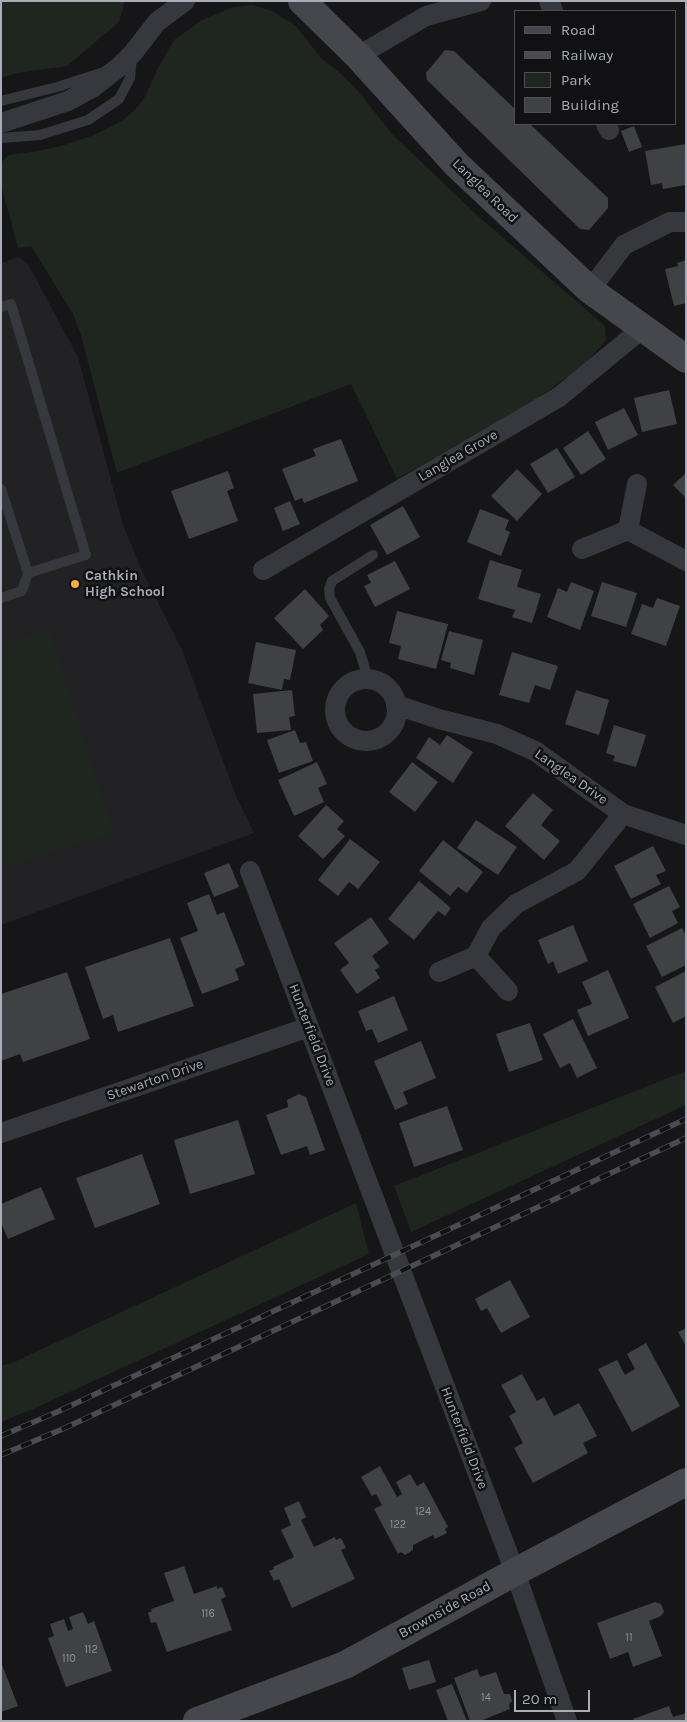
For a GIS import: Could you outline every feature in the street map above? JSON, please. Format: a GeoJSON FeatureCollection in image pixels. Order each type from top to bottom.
{"type":"FeatureCollection","features":[{"type":"Feature","properties":{"kind":"street"},"geometry":{"type":"LineString","coordinates":[[157,1],[157,22]]}},
{"type":"Feature","properties":{"kind":"street"},"geometry":{"type":"LineString","coordinates":[[1,123],[68,101],[92,88],[119,67],[133,53],[157,22],[185,1]]}},
{"type":"Feature","properties":{"kind":"street","name":"Langlea Road"},"geometry":{"type":"LineString","coordinates":[[302,1],[358,56],[457,165],[590,290],[686,360]]}},
{"type":"Feature","properties":{"kind":"street"},"geometry":{"type":"LineString","coordinates":[[358,56],[426,16],[481,1]]}},
{"type":"Feature","properties":{"kind":"street"},"geometry":{"type":"LineString","coordinates":[[590,290],[624,245],[670,222],[686,222]]}},
{"type":"Feature","properties":{"kind":"street","name":"Langlea Grove"},"geometry":{"type":"LineString","coordinates":[[263,570],[559,397],[643,328]]}},
{"type":"Feature","properties":{"kind":"street"},"geometry":{"type":"LineString","coordinates":[[628,530],[637,484]]}},
{"type":"Feature","properties":{"kind":"street"},"geometry":{"type":"LineString","coordinates":[[582,549],[628,530]]}},
{"type":"Feature","properties":{"kind":"street"},"geometry":{"type":"LineString","coordinates":[[628,530],[686,562]]}},
{"type":"Feature","properties":{"kind":"street"},"geometry":{"type":"LineString","coordinates":[[359,679],[368,679],[376,679],[393,692],[398,712],[391,730],[376,740],[360,741],[350,737],[338,724],[336,702],[346,686],[359,679]]}},
{"type":"Feature","properties":{"kind":"street","name":"Langlea Drive"},"geometry":{"type":"LineString","coordinates":[[396,705],[439,719],[497,734],[535,751],[623,814],[686,835]]}},
{"type":"Feature","properties":{"kind":"street"},"geometry":{"type":"LineString","coordinates":[[439,972],[476,956],[491,928],[516,904],[577,871],[623,814]]}},
{"type":"Feature","properties":{"kind":"street","name":"Hunterfield Drive"},"geometry":{"type":"LineString","coordinates":[[250,871],[515,1572],[567,1721]]}},
{"type":"Feature","properties":{"kind":"street"},"geometry":{"type":"LineString","coordinates":[[476,956],[508,991]]}},
{"type":"Feature","properties":{"kind":"street","name":"Stewarton Drive"},"geometry":{"type":"LineString","coordinates":[[1,1133],[309,1028]]}},
{"type":"Feature","properties":{"kind":"street","name":"Brownside Road"},"geometry":{"type":"LineString","coordinates":[[196,1721],[346,1665],[515,1572],[686,1482]]}},
{"type":"Feature","properties":{"kind":"lane"},"geometry":{"type":"LineString","coordinates":[[1,138],[40,134],[88,120],[119,99],[130,78],[133,53]]}},
{"type":"Feature","properties":{"kind":"lane"},"geometry":{"type":"LineString","coordinates":[[1,101],[57,87],[119,67]]}},
{"type":"Feature","properties":{"kind":"lane"},"geometry":{"type":"LineString","coordinates":[[1,307],[10,304],[86,555],[28,573]]}},
{"type":"Feature","properties":{"kind":"lane"},"geometry":{"type":"LineString","coordinates":[[1,489],[28,573],[22,591],[1,598]]}},
{"type":"Feature","properties":{"kind":"lane"},"geometry":{"type":"LineString","coordinates":[[368,679],[360,652],[330,598],[328,589],[332,581],[372,555]]}},
{"type":"Feature","properties":{"kind":"shaded area","name":"Cathkin High School"},"geometry":{"type":"Polygon","coordinates":[[[19,257],[28,264],[78,357],[123,525],[142,571],[182,650],[236,796],[254,833],[1,925],[1,263],[19,257]]]}},
{"type":"Feature","properties":{"kind":"green space"},"geometry":{"type":"Polygon","coordinates":[[[1,1],[125,1],[119,22],[67,66],[17,73],[1,78],[1,1]]]}},
{"type":"Feature","properties":{"kind":"green space"},"geometry":{"type":"Polygon","coordinates":[[[252,5],[270,10],[295,25],[322,59],[357,90],[393,135],[478,216],[605,326],[606,340],[585,364],[538,398],[397,479],[351,384],[117,473],[81,335],[73,314],[31,246],[18,248],[1,185],[1,163],[8,155],[61,146],[94,135],[123,120],[135,110],[145,97],[158,68],[174,40],[202,20],[233,7],[252,5]]]}},
{"type":"Feature","properties":{"kind":"green space"},"geometry":{"type":"Polygon","coordinates":[[[49,629],[114,833],[1,869],[1,644],[49,629]]]}},
{"type":"Feature","properties":{"kind":"green space"},"geometry":{"type":"Polygon","coordinates":[[[686,1071],[686,1105],[411,1232],[394,1186],[686,1071]]]}},
{"type":"Feature","properties":{"kind":"green space"},"geometry":{"type":"Polygon","coordinates":[[[356,1203],[369,1254],[1,1422],[1,1366],[14,1362],[356,1203]]]}},
{"type":"Feature","properties":{"kind":"building"},"geometry":{"type":"Polygon","coordinates":[[[445,50],[454,51],[514,108],[514,125],[531,125],[608,198],[608,208],[589,230],[580,229],[427,80],[426,73],[445,50]]]}},
{"type":"Feature","properties":{"kind":"building"},"geometry":{"type":"Polygon","coordinates":[[[634,126],[642,147],[629,152],[621,131],[634,126]]]}},
{"type":"Feature","properties":{"kind":"building"},"geometry":{"type":"Polygon","coordinates":[[[686,144],[686,185],[663,189],[662,183],[651,185],[645,151],[686,144]]]}},
{"type":"Feature","properties":{"kind":"building"},"geometry":{"type":"Polygon","coordinates":[[[686,260],[686,303],[674,306],[665,269],[678,266],[677,263],[686,260]]]}},
{"type":"Feature","properties":{"kind":"building"},"geometry":{"type":"Polygon","coordinates":[[[669,390],[677,424],[642,432],[634,398],[669,390]]]}},
{"type":"Feature","properties":{"kind":"building"},"geometry":{"type":"Polygon","coordinates":[[[624,408],[638,435],[608,450],[595,422],[624,408]]]}},
{"type":"Feature","properties":{"kind":"building"},"geometry":{"type":"Polygon","coordinates":[[[588,431],[606,459],[581,475],[563,448],[588,431]]]}},
{"type":"Feature","properties":{"kind":"building"},"geometry":{"type":"Polygon","coordinates":[[[341,439],[358,481],[304,503],[302,498],[295,501],[282,469],[316,456],[313,449],[341,439]]]}},
{"type":"Feature","properties":{"kind":"building"},"geometry":{"type":"Polygon","coordinates":[[[557,448],[575,477],[548,493],[530,464],[557,448]]]}},
{"type":"Feature","properties":{"kind":"building"},"geometry":{"type":"Polygon","coordinates":[[[517,469],[542,494],[517,521],[491,496],[517,469]]]}},
{"type":"Feature","properties":{"kind":"building"},"geometry":{"type":"Polygon","coordinates":[[[228,471],[234,488],[227,491],[238,521],[189,539],[171,491],[228,471]]]}},
{"type":"Feature","properties":{"kind":"building"},"geometry":{"type":"Polygon","coordinates":[[[686,473],[686,498],[673,485],[686,473]]]}},
{"type":"Feature","properties":{"kind":"building"},"geometry":{"type":"Polygon","coordinates":[[[290,501],[300,524],[283,531],[274,508],[290,501]]]}},
{"type":"Feature","properties":{"kind":"building"},"geometry":{"type":"Polygon","coordinates":[[[403,506],[420,537],[387,555],[370,525],[403,506]]]}},
{"type":"Feature","properties":{"kind":"building"},"geometry":{"type":"Polygon","coordinates":[[[480,509],[509,520],[505,530],[510,532],[501,556],[467,542],[480,509]]]}},
{"type":"Feature","properties":{"kind":"building"},"geometry":{"type":"Polygon","coordinates":[[[490,560],[522,570],[517,587],[541,594],[532,623],[512,617],[515,610],[478,599],[490,560]]]}},
{"type":"Feature","properties":{"kind":"building"},"geometry":{"type":"Polygon","coordinates":[[[395,561],[410,589],[375,607],[364,586],[371,583],[367,575],[395,561]]]}},
{"type":"Feature","properties":{"kind":"building"},"geometry":{"type":"Polygon","coordinates":[[[571,582],[594,591],[580,630],[547,617],[558,588],[567,592],[571,582]]]}},
{"type":"Feature","properties":{"kind":"building"},"geometry":{"type":"Polygon","coordinates":[[[602,582],[637,593],[626,627],[591,616],[602,582]]]}},
{"type":"Feature","properties":{"kind":"building"},"geometry":{"type":"Polygon","coordinates":[[[305,589],[329,616],[320,625],[323,630],[303,649],[274,618],[305,589]]]}},
{"type":"Feature","properties":{"kind":"building"},"geometry":{"type":"Polygon","coordinates":[[[657,598],[680,606],[666,646],[631,634],[642,604],[653,608],[657,598]]]}},
{"type":"Feature","properties":{"kind":"building"},"geometry":{"type":"Polygon","coordinates":[[[397,611],[448,624],[436,669],[398,659],[401,646],[389,643],[397,611]]]}},
{"type":"Feature","properties":{"kind":"building"},"geometry":{"type":"Polygon","coordinates":[[[449,631],[483,640],[474,675],[450,668],[451,663],[441,660],[449,631]]]}},
{"type":"Feature","properties":{"kind":"building"},"geometry":{"type":"Polygon","coordinates":[[[256,642],[296,650],[290,680],[284,679],[282,690],[248,683],[256,642]]]}},
{"type":"Feature","properties":{"kind":"building"},"geometry":{"type":"Polygon","coordinates":[[[512,652],[558,666],[550,690],[535,685],[529,703],[499,695],[512,652]]]}},
{"type":"Feature","properties":{"kind":"building"},"geometry":{"type":"Polygon","coordinates":[[[292,690],[295,716],[289,717],[291,730],[257,733],[253,694],[292,690]]]}},
{"type":"Feature","properties":{"kind":"building"},"geometry":{"type":"Polygon","coordinates":[[[576,690],[609,700],[599,735],[565,724],[576,690]]]}},
{"type":"Feature","properties":{"kind":"building"},"geometry":{"type":"Polygon","coordinates":[[[614,725],[646,735],[636,767],[613,761],[615,756],[606,753],[614,725]]]}},
{"type":"Feature","properties":{"kind":"building"},"geometry":{"type":"Polygon","coordinates":[[[295,730],[300,743],[306,742],[313,761],[279,773],[267,740],[295,730]]]}},
{"type":"Feature","properties":{"kind":"building"},"geometry":{"type":"Polygon","coordinates":[[[447,735],[473,752],[453,783],[416,758],[429,737],[440,745],[447,735]]]}},
{"type":"Feature","properties":{"kind":"building"},"geometry":{"type":"Polygon","coordinates":[[[317,762],[327,784],[318,788],[324,802],[294,816],[278,780],[317,762]]]}},
{"type":"Feature","properties":{"kind":"building"},"geometry":{"type":"Polygon","coordinates":[[[412,762],[438,782],[415,812],[389,792],[412,762]]]}},
{"type":"Feature","properties":{"kind":"building"},"geometry":{"type":"Polygon","coordinates":[[[533,793],[553,810],[541,825],[560,841],[544,860],[505,826],[533,793]]]}},
{"type":"Feature","properties":{"kind":"building"},"geometry":{"type":"Polygon","coordinates":[[[326,805],[344,821],[337,829],[345,836],[323,859],[298,836],[326,805]]]}},
{"type":"Feature","properties":{"kind":"building"},"geometry":{"type":"Polygon","coordinates":[[[476,820],[517,847],[498,875],[457,848],[476,820]]]}},
{"type":"Feature","properties":{"kind":"building"},"geometry":{"type":"Polygon","coordinates":[[[350,839],[380,862],[358,889],[349,882],[338,896],[318,880],[350,839]]]}},
{"type":"Feature","properties":{"kind":"building"},"geometry":{"type":"Polygon","coordinates":[[[443,840],[483,872],[467,893],[458,887],[450,896],[419,871],[443,840]]]}},
{"type":"Feature","properties":{"kind":"building"},"geometry":{"type":"Polygon","coordinates":[[[653,846],[666,871],[656,875],[661,884],[631,899],[614,866],[653,846]]]}},
{"type":"Feature","properties":{"kind":"building"},"geometry":{"type":"Polygon","coordinates":[[[229,863],[239,887],[214,897],[204,873],[229,863]]]}},
{"type":"Feature","properties":{"kind":"building"},"geometry":{"type":"Polygon","coordinates":[[[419,881],[451,908],[445,916],[438,911],[414,940],[388,919],[419,881]]]}},
{"type":"Feature","properties":{"kind":"building"},"geometry":{"type":"Polygon","coordinates":[[[669,886],[680,907],[672,911],[678,923],[650,938],[633,904],[669,886]]]}},
{"type":"Feature","properties":{"kind":"building"},"geometry":{"type":"Polygon","coordinates":[[[209,894],[217,915],[224,912],[245,965],[235,969],[239,980],[202,994],[180,938],[198,931],[187,903],[209,894]]]}},
{"type":"Feature","properties":{"kind":"building"},"geometry":{"type":"Polygon","coordinates":[[[371,917],[389,943],[372,956],[380,967],[375,970],[380,978],[357,994],[340,970],[349,963],[334,943],[371,917]]]}},
{"type":"Feature","properties":{"kind":"building"},"geometry":{"type":"Polygon","coordinates":[[[573,925],[588,961],[558,974],[553,961],[548,964],[538,940],[573,925]]]}},
{"type":"Feature","properties":{"kind":"building"},"geometry":{"type":"Polygon","coordinates":[[[682,928],[686,935],[686,965],[662,977],[646,946],[682,928]]]}},
{"type":"Feature","properties":{"kind":"building"},"geometry":{"type":"Polygon","coordinates":[[[170,938],[194,1006],[118,1032],[113,1015],[103,1019],[85,967],[170,938]]]}},
{"type":"Feature","properties":{"kind":"building"},"geometry":{"type":"Polygon","coordinates":[[[608,970],[629,1018],[588,1036],[577,1010],[592,1004],[582,982],[608,970]]]}},
{"type":"Feature","properties":{"kind":"building"},"geometry":{"type":"Polygon","coordinates":[[[686,971],[686,1016],[673,1023],[655,987],[686,971]]]}},
{"type":"Feature","properties":{"kind":"building"},"geometry":{"type":"Polygon","coordinates":[[[67,972],[90,1039],[23,1062],[20,1054],[1,1061],[1,994],[67,972]]]}},
{"type":"Feature","properties":{"kind":"building"},"geometry":{"type":"Polygon","coordinates":[[[394,996],[408,1030],[378,1043],[372,1029],[366,1031],[358,1011],[394,996]]]}},
{"type":"Feature","properties":{"kind":"building"},"geometry":{"type":"Polygon","coordinates":[[[573,1019],[597,1068],[577,1078],[570,1063],[560,1068],[543,1034],[573,1019]]]}},
{"type":"Feature","properties":{"kind":"building"},"geometry":{"type":"Polygon","coordinates":[[[530,1023],[543,1060],[509,1072],[496,1034],[530,1023]]]}},
{"type":"Feature","properties":{"kind":"building"},"geometry":{"type":"Polygon","coordinates":[[[421,1041],[436,1078],[403,1092],[408,1104],[395,1110],[374,1061],[421,1041]]]}},
{"type":"Feature","properties":{"kind":"building"},"geometry":{"type":"Polygon","coordinates":[[[299,1094],[306,1097],[325,1150],[310,1155],[307,1146],[281,1155],[266,1115],[288,1107],[287,1100],[299,1094]]]}},
{"type":"Feature","properties":{"kind":"building"},"geometry":{"type":"Polygon","coordinates":[[[447,1106],[463,1150],[414,1167],[399,1123],[447,1106]]]}},
{"type":"Feature","properties":{"kind":"building"},"geometry":{"type":"Polygon","coordinates":[[[238,1120],[255,1174],[190,1194],[174,1140],[238,1120]]]}},
{"type":"Feature","properties":{"kind":"building"},"geometry":{"type":"Polygon","coordinates":[[[142,1154],[160,1204],[95,1228],[76,1178],[142,1154]]]}},
{"type":"Feature","properties":{"kind":"building"},"geometry":{"type":"Polygon","coordinates":[[[41,1187],[55,1219],[8,1239],[1,1223],[1,1204],[41,1187]]]}},
{"type":"Feature","properties":{"kind":"building"},"geometry":{"type":"Polygon","coordinates":[[[510,1280],[530,1317],[501,1333],[487,1308],[481,1311],[475,1299],[510,1280]]]}},
{"type":"Feature","properties":{"kind":"building"},"geometry":{"type":"Polygon","coordinates":[[[686,1328],[686,1346],[678,1332],[686,1328]]]}},
{"type":"Feature","properties":{"kind":"building"},"geometry":{"type":"Polygon","coordinates":[[[646,1343],[680,1406],[632,1432],[598,1369],[617,1360],[625,1375],[635,1369],[627,1354],[646,1343]]]}},
{"type":"Feature","properties":{"kind":"building"},"geometry":{"type":"Polygon","coordinates":[[[522,1374],[537,1401],[544,1397],[554,1416],[579,1403],[597,1436],[583,1443],[588,1453],[533,1483],[514,1448],[523,1443],[509,1416],[516,1412],[501,1385],[522,1374]]]}},
{"type":"Feature","properties":{"kind":"building"},"geometry":{"type":"Polygon","coordinates":[[[380,1466],[397,1497],[402,1494],[396,1482],[410,1474],[417,1486],[424,1482],[448,1527],[445,1529],[447,1533],[435,1539],[433,1535],[413,1545],[413,1550],[405,1555],[401,1552],[398,1554],[374,1509],[382,1505],[376,1494],[372,1496],[361,1477],[380,1466]]]}},
{"type":"Feature","properties":{"kind":"building"},"geometry":{"type":"Polygon","coordinates":[[[299,1501],[306,1517],[301,1520],[314,1547],[335,1537],[336,1540],[341,1538],[346,1548],[341,1550],[355,1579],[292,1608],[279,1579],[274,1581],[269,1571],[274,1569],[273,1567],[294,1557],[281,1530],[291,1525],[284,1508],[299,1501]]]}},
{"type":"Feature","properties":{"kind":"building"},"geometry":{"type":"Polygon","coordinates":[[[184,1566],[194,1594],[217,1586],[217,1589],[222,1587],[226,1597],[221,1599],[232,1630],[167,1652],[156,1622],[151,1623],[148,1613],[152,1611],[151,1609],[174,1601],[164,1573],[184,1566]]]}},
{"type":"Feature","properties":{"kind":"building"},"geometry":{"type":"Polygon","coordinates":[[[655,1602],[661,1604],[664,1612],[661,1616],[649,1621],[662,1656],[633,1667],[628,1652],[610,1659],[597,1623],[655,1602]]]}},
{"type":"Feature","properties":{"kind":"building"},"geometry":{"type":"Polygon","coordinates":[[[83,1612],[88,1624],[94,1621],[112,1671],[66,1687],[48,1638],[54,1636],[50,1624],[64,1619],[68,1631],[73,1629],[69,1617],[83,1612]]]}},
{"type":"Feature","properties":{"kind":"building"},"geometry":{"type":"Polygon","coordinates":[[[429,1660],[436,1682],[409,1690],[402,1668],[429,1660]]]}},
{"type":"Feature","properties":{"kind":"building"},"geometry":{"type":"Polygon","coordinates":[[[1,1662],[18,1706],[1,1712],[1,1662]]]}},
{"type":"Feature","properties":{"kind":"building"},"geometry":{"type":"Polygon","coordinates":[[[477,1669],[480,1677],[496,1672],[504,1694],[510,1694],[512,1701],[509,1705],[510,1709],[480,1721],[470,1721],[454,1678],[477,1669]]]}},
{"type":"Feature","properties":{"kind":"building"},"geometry":{"type":"Polygon","coordinates":[[[452,1684],[467,1721],[448,1721],[436,1690],[452,1684]]]}},
{"type":"Feature","properties":{"kind":"building"},"geometry":{"type":"Polygon","coordinates":[[[669,1706],[673,1717],[686,1713],[686,1721],[634,1721],[633,1719],[669,1706]]]}},
{"type":"Feature","properties":{"kind":"railway"},"geometry":{"type":"LineString","coordinates":[[1,1436],[57,1412],[686,1119]]}},
{"type":"Feature","properties":{"kind":"railway"},"geometry":{"type":"LineString","coordinates":[[1,1455],[65,1428],[686,1138]]}},
{"type":"Feature","properties":{"kind":"place","name":"Cathkin High School"},"geometry":{"type":"Point","coordinates":[75,584]}}]}
